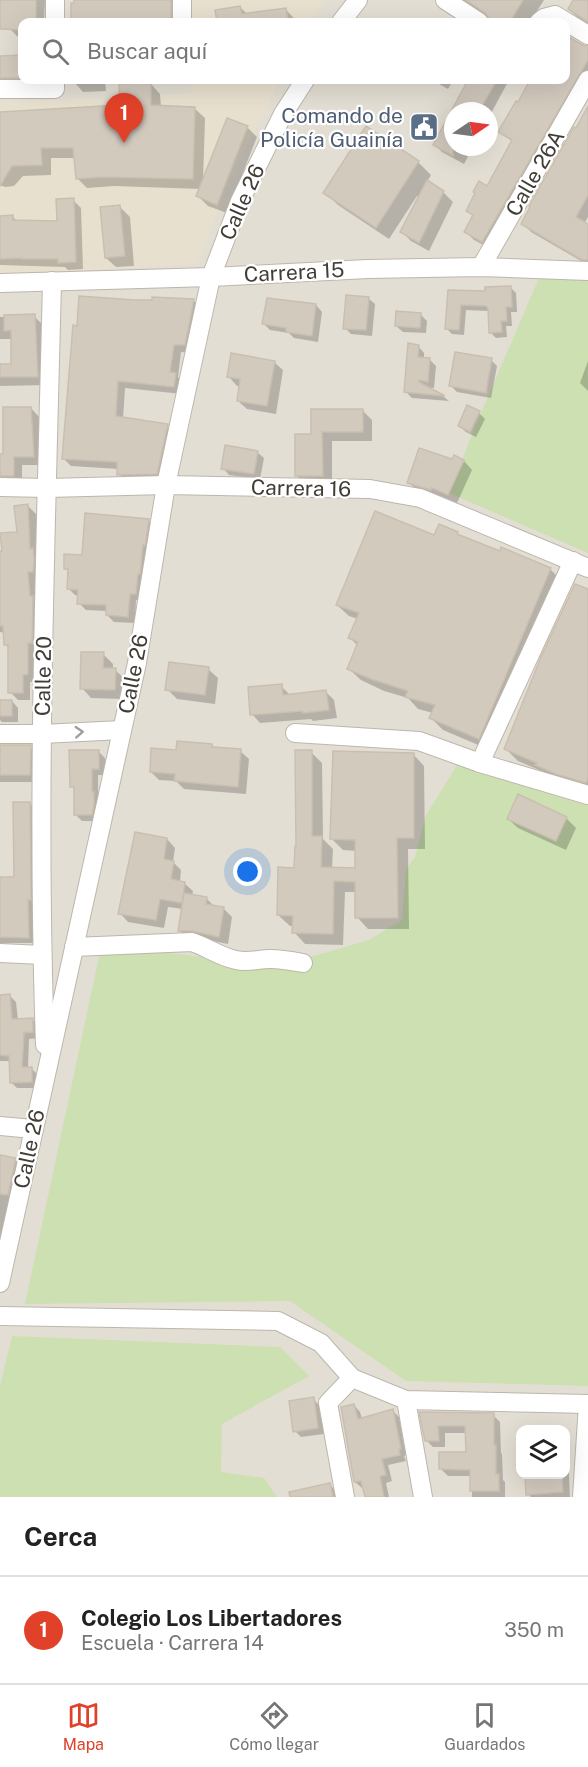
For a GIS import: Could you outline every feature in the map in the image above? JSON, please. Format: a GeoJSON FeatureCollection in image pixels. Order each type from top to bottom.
{"type":"FeatureCollection","features":[{"type":"Feature","properties":{"kind":"street"},"geometry":{"type":"LineString","coordinates":[[55,0],[55,18]]}},
{"type":"Feature","properties":{"kind":"street"},"geometry":{"type":"LineString","coordinates":[[182,0],[182,18]]}},
{"type":"Feature","properties":{"kind":"street"},"geometry":{"type":"LineString","coordinates":[[344,18],[358,0]]}},
{"type":"Feature","properties":{"kind":"street"},"geometry":{"type":"LineString","coordinates":[[445,0],[473,18]]}},
{"type":"Feature","properties":{"kind":"street"},"geometry":{"type":"LineString","coordinates":[[544,18],[555,15],[560,18]]}},
{"type":"Feature","properties":{"kind":"street"},"geometry":{"type":"LineString","coordinates":[[570,24],[588,35]]}},
{"type":"Feature","properties":{"kind":"street","name":"Calle 26A"},"geometry":{"type":"LineString","coordinates":[[481,267],[588,80]]}},
{"type":"Feature","properties":{"kind":"street"},"geometry":{"type":"LineString","coordinates":[[0,89],[55,84]]}},
{"type":"Feature","properties":{"kind":"street","name":"Calle 26"},"geometry":{"type":"LineString","coordinates":[[0,1283],[137,663],[166,485],[211,277],[240,201],[284,114],[303,84]]}},
{"type":"Feature","properties":{"kind":"street","name":"Carrera 15"},"geometry":{"type":"LineString","coordinates":[[0,283],[211,277],[368,269],[481,267],[588,271]]}},
{"type":"Feature","properties":{"kind":"street","name":"Calle 20"},"geometry":{"type":"LineString","coordinates":[[46,1071],[42,955],[42,734],[52,281]]}},
{"type":"Feature","properties":{"kind":"street","name":"Carrera 16"},"geometry":{"type":"LineString","coordinates":[[0,487],[166,485],[370,489],[420,498],[580,564]]}},
{"type":"Feature","properties":{"kind":"street"},"geometry":{"type":"LineString","coordinates":[[480,763],[580,564]]}},
{"type":"Feature","properties":{"kind":"street"},"geometry":{"type":"LineString","coordinates":[[0,734],[122,730]]}},
{"type":"Feature","properties":{"kind":"street"},"geometry":{"type":"LineString","coordinates":[[295,733],[419,741],[480,763],[588,795]]}},
{"type":"Feature","properties":{"kind":"street"},"geometry":{"type":"LineString","coordinates":[[74,947],[192,942],[237,961],[270,959],[303,963]]}},
{"type":"Feature","properties":{"kind":"street"},"geometry":{"type":"LineString","coordinates":[[0,954],[42,955]]}},
{"type":"Feature","properties":{"kind":"street"},"geometry":{"type":"LineString","coordinates":[[0,1126],[33,1128]]}},
{"type":"Feature","properties":{"kind":"street"},"geometry":{"type":"LineString","coordinates":[[0,1316],[278,1321],[321,1343],[352,1378],[406,1400],[588,1404],[582,1497]]}},
{"type":"Feature","properties":{"kind":"street"},"geometry":{"type":"LineString","coordinates":[[345,1497],[328,1403],[352,1378]]}},
{"type":"Feature","properties":{"kind":"street"},"geometry":{"type":"LineString","coordinates":[[406,1400],[423,1497]]}},
{"type":"Feature","properties":{"kind":"shaded area"},"geometry":{"type":"Polygon","coordinates":[[[0,0],[588,0],[588,1497],[0,1497],[0,0]]]}},
{"type":"Feature","properties":{"kind":"shaded area"},"geometry":{"type":"Polygon","coordinates":[[[189,0],[326,0],[312,18],[190,18],[189,0]]]}},
{"type":"Feature","properties":{"kind":"shaded area"},"geometry":{"type":"Polygon","coordinates":[[[192,84],[278,84],[228,184],[197,264],[0,275],[0,101],[68,100],[192,93],[192,84]]]}},
{"type":"Feature","properties":{"kind":"green space"},"geometry":{"type":"Polygon","coordinates":[[[588,277],[588,553],[449,493],[539,278],[588,277]]]}},
{"type":"Feature","properties":{"kind":"green space"},"geometry":{"type":"Polygon","coordinates":[[[457,765],[588,805],[588,1386],[406,1381],[290,1301],[25,1304],[103,938],[151,951],[286,964],[369,940],[402,920],[406,869],[415,857],[426,815],[457,765]]]}},
{"type":"Feature","properties":{"kind":"green space"},"geometry":{"type":"Polygon","coordinates":[[[12,1336],[280,1347],[309,1376],[222,1424],[221,1472],[264,1478],[277,1497],[0,1497],[0,1386],[12,1336]]]}},
{"type":"Feature","properties":{"kind":"building"},"geometry":{"type":"Polygon","coordinates":[[[0,0],[36,0],[36,18],[18,18],[18,30],[0,29],[0,0]]]}},
{"type":"Feature","properties":{"kind":"building"},"geometry":{"type":"Polygon","coordinates":[[[74,0],[171,0],[171,18],[71,18],[71,3],[74,3],[74,0]]]}},
{"type":"Feature","properties":{"kind":"building"},"geometry":{"type":"Polygon","coordinates":[[[466,0],[523,0],[512,18],[489,18],[466,0]]]}},
{"type":"Feature","properties":{"kind":"building"},"geometry":{"type":"Polygon","coordinates":[[[573,0],[588,0],[588,22],[568,9],[573,0]]]}},
{"type":"Feature","properties":{"kind":"building"},"geometry":{"type":"Polygon","coordinates":[[[240,6],[242,14],[286,8],[287,18],[216,18],[215,10],[240,6]]]}},
{"type":"Feature","properties":{"kind":"building"},"geometry":{"type":"Polygon","coordinates":[[[570,38],[588,46],[588,60],[482,242],[464,232],[473,215],[466,211],[479,181],[487,186],[512,140],[498,132],[516,101],[518,102],[528,84],[570,84],[570,38]]]}},
{"type":"Feature","properties":{"kind":"building"},"geometry":{"type":"Polygon","coordinates":[[[18,55],[18,78],[0,78],[0,56],[18,55]]]}},
{"type":"Feature","properties":{"kind":"building"},"geometry":{"type":"Polygon","coordinates":[[[119,84],[151,84],[151,105],[195,107],[193,179],[103,177],[76,179],[73,148],[41,148],[42,165],[12,166],[0,186],[0,112],[120,105],[119,84]]]}},
{"type":"Feature","properties":{"kind":"building"},"geometry":{"type":"Polygon","coordinates":[[[466,84],[495,84],[484,102],[456,102],[466,84]]]}},
{"type":"Feature","properties":{"kind":"building"},"geometry":{"type":"Polygon","coordinates":[[[588,106],[588,195],[576,217],[588,224],[588,260],[582,260],[521,224],[529,206],[588,106]]]}},
{"type":"Feature","properties":{"kind":"building"},"geometry":{"type":"Polygon","coordinates":[[[227,118],[248,126],[217,205],[196,196],[227,118]]]}},
{"type":"Feature","properties":{"kind":"building"},"geometry":{"type":"Polygon","coordinates":[[[444,125],[444,151],[433,145],[444,125]]]}},
{"type":"Feature","properties":{"kind":"building"},"geometry":{"type":"Polygon","coordinates":[[[366,126],[419,161],[376,228],[323,193],[366,126]]]}},
{"type":"Feature","properties":{"kind":"building"},"geometry":{"type":"Polygon","coordinates":[[[427,180],[444,191],[419,243],[400,232],[427,180]]]}},
{"type":"Feature","properties":{"kind":"building"},"geometry":{"type":"Polygon","coordinates":[[[74,198],[76,262],[58,263],[58,259],[0,259],[0,216],[13,215],[13,220],[57,221],[56,199],[74,198]]]}},
{"type":"Feature","properties":{"kind":"building"},"geometry":{"type":"Polygon","coordinates":[[[120,205],[125,256],[105,258],[100,207],[120,205]]]}},
{"type":"Feature","properties":{"kind":"building"},"geometry":{"type":"Polygon","coordinates":[[[511,286],[512,307],[506,307],[507,321],[501,321],[502,332],[489,333],[486,306],[461,305],[459,330],[445,329],[448,290],[485,291],[485,287],[511,286]]]}},
{"type":"Feature","properties":{"kind":"building"},"geometry":{"type":"Polygon","coordinates":[[[346,295],[369,297],[366,330],[343,329],[346,295]]]}},
{"type":"Feature","properties":{"kind":"building"},"geometry":{"type":"Polygon","coordinates":[[[79,296],[135,300],[152,300],[152,297],[194,299],[185,345],[174,345],[170,372],[176,373],[174,387],[118,381],[116,416],[168,424],[157,474],[117,475],[117,462],[62,459],[73,325],[77,326],[79,296]]]}},
{"type":"Feature","properties":{"kind":"building"},"geometry":{"type":"Polygon","coordinates":[[[267,298],[316,304],[312,336],[286,332],[286,328],[262,324],[267,298]]]}},
{"type":"Feature","properties":{"kind":"building"},"geometry":{"type":"Polygon","coordinates":[[[396,311],[421,313],[420,328],[395,326],[396,311]]]}},
{"type":"Feature","properties":{"kind":"building"},"geometry":{"type":"Polygon","coordinates":[[[35,314],[38,377],[0,377],[0,364],[11,364],[11,330],[4,331],[4,315],[35,314]]]}},
{"type":"Feature","properties":{"kind":"building"},"geometry":{"type":"Polygon","coordinates":[[[408,343],[419,345],[418,357],[430,358],[428,382],[419,380],[419,382],[445,396],[404,392],[408,343]]]}},
{"type":"Feature","properties":{"kind":"building"},"geometry":{"type":"Polygon","coordinates":[[[455,352],[492,358],[486,393],[449,386],[455,352]]]}},
{"type":"Feature","properties":{"kind":"building"},"geometry":{"type":"Polygon","coordinates":[[[231,353],[275,361],[267,406],[237,401],[240,379],[227,377],[231,353]]]}},
{"type":"Feature","properties":{"kind":"building"},"geometry":{"type":"Polygon","coordinates":[[[467,405],[480,411],[470,432],[458,426],[467,405]]]}},
{"type":"Feature","properties":{"kind":"building"},"geometry":{"type":"Polygon","coordinates":[[[3,407],[31,407],[34,457],[14,457],[14,476],[0,476],[0,454],[3,454],[3,407]]]}},
{"type":"Feature","properties":{"kind":"building"},"geometry":{"type":"Polygon","coordinates":[[[311,409],[363,409],[363,432],[322,432],[323,476],[295,476],[295,434],[311,434],[311,409]]]}},
{"type":"Feature","properties":{"kind":"building"},"geometry":{"type":"Polygon","coordinates":[[[225,445],[258,451],[254,474],[221,469],[225,445]]]}},
{"type":"Feature","properties":{"kind":"building"},"geometry":{"type":"Polygon","coordinates":[[[419,448],[452,459],[454,455],[464,460],[448,495],[432,488],[431,490],[407,483],[419,448]]]}},
{"type":"Feature","properties":{"kind":"building"},"geometry":{"type":"Polygon","coordinates":[[[28,504],[30,549],[33,548],[34,560],[33,572],[28,572],[30,596],[33,596],[32,643],[28,643],[28,674],[23,675],[23,693],[8,693],[8,645],[4,645],[3,626],[0,626],[0,551],[2,551],[0,533],[17,532],[14,506],[28,504]]]}},
{"type":"Feature","properties":{"kind":"building"},"geometry":{"type":"Polygon","coordinates":[[[375,511],[434,535],[439,524],[458,532],[457,534],[500,551],[501,547],[551,568],[479,739],[429,718],[435,705],[405,697],[408,691],[347,669],[358,642],[348,638],[359,613],[336,605],[375,511]]]}},
{"type":"Feature","properties":{"kind":"building"},"geometry":{"type":"Polygon","coordinates":[[[85,513],[149,519],[136,594],[130,594],[128,617],[106,615],[106,605],[77,604],[78,590],[67,589],[68,569],[64,569],[64,554],[82,555],[85,513]]]}},
{"type":"Feature","properties":{"kind":"building"},"geometry":{"type":"Polygon","coordinates":[[[575,584],[588,589],[588,778],[586,783],[556,774],[504,749],[541,657],[575,584]]]}},
{"type":"Feature","properties":{"kind":"building"},"geometry":{"type":"Polygon","coordinates":[[[81,652],[104,652],[103,668],[116,668],[115,690],[80,689],[81,652]]]}},
{"type":"Feature","properties":{"kind":"building"},"geometry":{"type":"Polygon","coordinates":[[[169,662],[209,667],[205,695],[165,690],[169,662]]]}},
{"type":"Feature","properties":{"kind":"building"},"geometry":{"type":"Polygon","coordinates":[[[282,684],[283,695],[326,690],[329,710],[250,715],[248,687],[282,684]]]}},
{"type":"Feature","properties":{"kind":"building"},"geometry":{"type":"Polygon","coordinates":[[[0,700],[12,700],[12,716],[0,716],[0,700]]]}},
{"type":"Feature","properties":{"kind":"building"},"geometry":{"type":"Polygon","coordinates":[[[177,741],[241,749],[238,787],[174,781],[175,774],[150,772],[151,748],[176,750],[177,741]]]}},
{"type":"Feature","properties":{"kind":"building"},"geometry":{"type":"Polygon","coordinates":[[[0,745],[31,745],[30,775],[0,775],[0,745]]]}},
{"type":"Feature","properties":{"kind":"building"},"geometry":{"type":"Polygon","coordinates":[[[69,750],[99,750],[99,769],[92,769],[94,805],[92,815],[74,815],[74,787],[70,787],[69,750]]]}},
{"type":"Feature","properties":{"kind":"building"},"geometry":{"type":"Polygon","coordinates":[[[295,750],[312,750],[312,836],[322,836],[321,867],[355,868],[355,840],[330,839],[333,751],[414,753],[414,838],[397,838],[398,918],[355,918],[355,882],[334,881],[333,934],[292,933],[293,916],[277,915],[278,867],[294,868],[296,846],[295,750]]]}},
{"type":"Feature","properties":{"kind":"building"},"geometry":{"type":"Polygon","coordinates":[[[518,794],[567,817],[556,841],[507,819],[518,794]]]}},
{"type":"Feature","properties":{"kind":"building"},"geometry":{"type":"Polygon","coordinates":[[[13,802],[30,802],[29,938],[0,937],[0,877],[14,877],[13,802]]]}},
{"type":"Feature","properties":{"kind":"building"},"geometry":{"type":"Polygon","coordinates":[[[135,832],[167,838],[164,859],[174,861],[171,879],[185,882],[182,903],[160,899],[156,920],[118,914],[135,832]]]}},
{"type":"Feature","properties":{"kind":"building"},"geometry":{"type":"Polygon","coordinates":[[[184,893],[207,897],[206,904],[224,907],[219,937],[192,931],[178,931],[184,893]]]}},
{"type":"Feature","properties":{"kind":"building"},"geometry":{"type":"Polygon","coordinates":[[[10,994],[12,1019],[33,1018],[33,1032],[24,1033],[22,1067],[32,1067],[32,1082],[10,1083],[9,1056],[0,1055],[0,995],[10,994]]]}},
{"type":"Feature","properties":{"kind":"building"},"geometry":{"type":"Polygon","coordinates":[[[0,1155],[16,1158],[8,1195],[0,1194],[0,1155]]]}},
{"type":"Feature","properties":{"kind":"building"},"geometry":{"type":"Polygon","coordinates":[[[314,1397],[318,1428],[293,1432],[289,1401],[314,1397]]]}},
{"type":"Feature","properties":{"kind":"building"},"geometry":{"type":"Polygon","coordinates":[[[354,1404],[358,1419],[393,1409],[401,1449],[399,1449],[400,1455],[382,1459],[386,1475],[380,1476],[384,1497],[365,1497],[361,1481],[354,1482],[341,1407],[354,1404]]]}},
{"type":"Feature","properties":{"kind":"building"},"geometry":{"type":"Polygon","coordinates":[[[419,1412],[494,1413],[494,1445],[496,1445],[496,1474],[499,1474],[499,1491],[470,1491],[470,1470],[439,1469],[439,1452],[466,1452],[465,1426],[438,1426],[439,1441],[425,1441],[419,1412]]]}},
{"type":"Feature","properties":{"kind":"building"},"geometry":{"type":"Polygon","coordinates":[[[525,1479],[562,1479],[563,1492],[526,1495],[525,1479]]]}},
{"type":"Feature","properties":{"kind":"building"},"geometry":{"type":"Polygon","coordinates":[[[330,1483],[333,1497],[290,1497],[289,1492],[330,1483]]]}},
{"type":"Feature","properties":{"kind":"place","name":"Comando de Policía Guainía"},"geometry":{"type":"Point","coordinates":[424,127]}},
{"type":"Feature","properties":{"kind":"place","name":"Colegio Los Libertadores"},"geometry":{"type":"Point","coordinates":[124,143]}}]}
